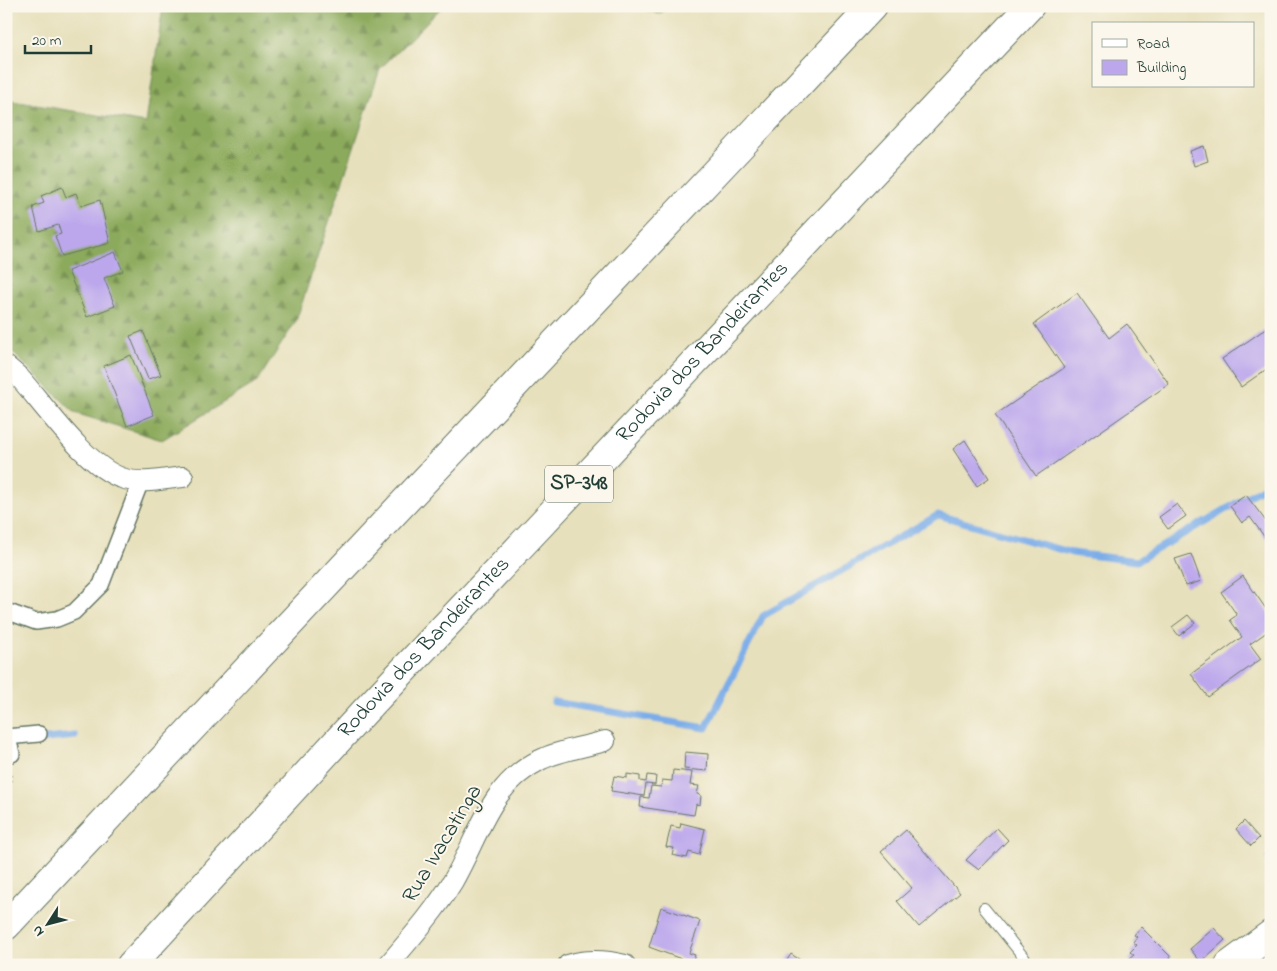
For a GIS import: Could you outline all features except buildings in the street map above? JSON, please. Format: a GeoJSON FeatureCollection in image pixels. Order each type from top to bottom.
{"type":"FeatureCollection","features":[{"type":"Feature","properties":{"kind":"main road"},"geometry":{"type":"LineString","coordinates":[[6,926],[873,6]]}},
{"type":"Feature","properties":{"kind":"main road","name":"Rodovia dos Bandeirantes"},"geometry":{"type":"LineString","coordinates":[[130,965],[365,711],[1030,6]]}},
{"type":"Feature","properties":{"kind":"main road"},"geometry":{"type":"LineString","coordinates":[[1230,965],[1271,934]]}},
{"type":"Feature","properties":{"kind":"street"},"geometry":{"type":"LineString","coordinates":[[6,366],[19,377],[86,454],[104,469],[122,478],[141,482],[183,477]]}},
{"type":"Feature","properties":{"kind":"street"},"geometry":{"type":"LineString","coordinates":[[6,611],[36,622],[57,619],[74,612],[101,584],[141,482]]}},
{"type":"Feature","properties":{"kind":"street"},"geometry":{"type":"LineString","coordinates":[[9,742],[39,734]]}},
{"type":"Feature","properties":{"kind":"street","name":"Rua Ivacatinga"},"geometry":{"type":"LineString","coordinates":[[388,965],[422,925],[452,882],[482,818],[517,775],[540,759],[605,741]]}},
{"type":"Feature","properties":{"kind":"street"},"geometry":{"type":"LineString","coordinates":[[568,965],[582,961],[602,960],[625,965]]}},
{"type":"Feature","properties":{"kind":"lane"},"geometry":{"type":"LineString","coordinates":[[984,908],[1030,965]]}},
{"type":"Feature","properties":{"kind":"path"},"geometry":{"type":"LineString","coordinates":[[6,841],[9,742]]}},
{"type":"Feature","properties":{"kind":"green space"},"geometry":{"type":"Polygon","coordinates":[[[163,6],[443,6],[380,69],[296,321],[257,382],[162,440],[75,413],[6,346],[6,100],[146,123],[163,6]]]}},
{"type":"Feature","properties":{"kind":"green space"},"geometry":{"type":"Polygon","coordinates":[[[632,6],[671,6],[659,14],[632,6]]]}},
{"type":"Feature","properties":{"kind":"waterway"},"geometry":{"type":"LineString","coordinates":[[554,702],[706,728],[763,616],[938,515],[1072,553],[1137,561],[1271,483]]}},
{"type":"Feature","properties":{"kind":"waterway"},"geometry":{"type":"LineString","coordinates":[[36,740],[75,736]]}}]}
